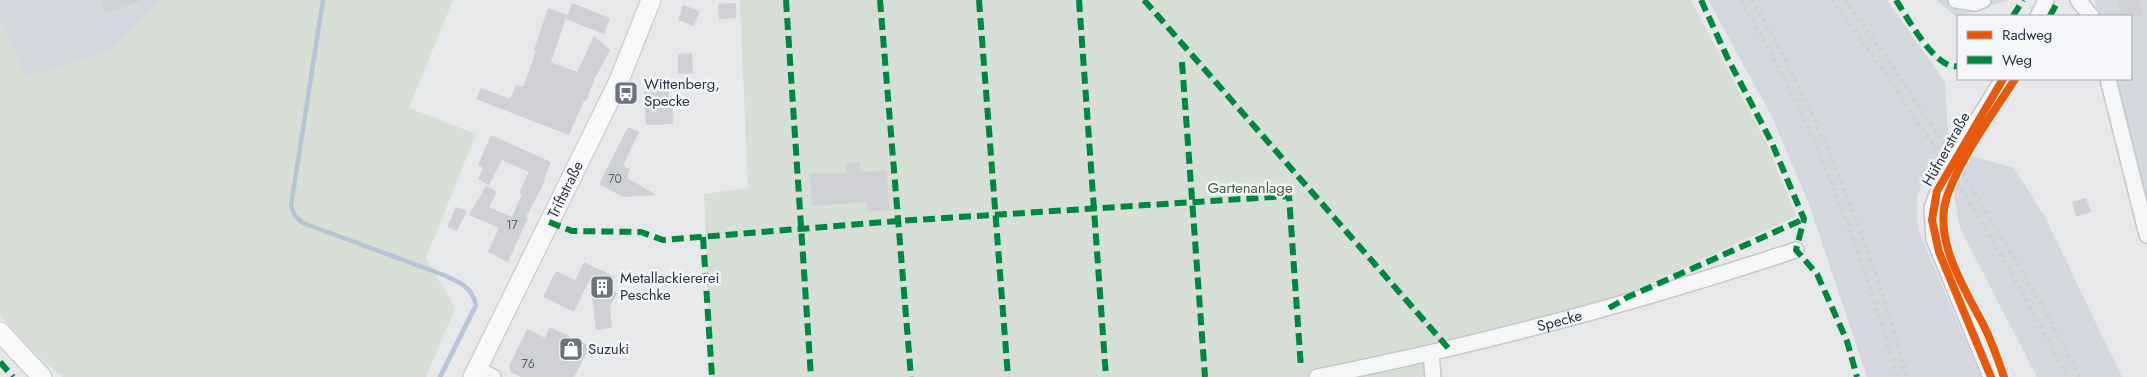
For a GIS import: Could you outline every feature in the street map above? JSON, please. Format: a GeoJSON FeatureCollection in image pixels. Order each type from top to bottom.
{"type":"FeatureCollection","features":[{"type":"Feature","properties":{"kind":"main road","name":"Triftstraße"},"geometry":{"type":"LineString","coordinates":[[481,374],[632,53],[651,0]]}},
{"type":"Feature","properties":{"kind":"main road"},"geometry":{"type":"LineString","coordinates":[[0,332],[42,377]]}},
{"type":"Feature","properties":{"kind":"street"},"geometry":{"type":"LineString","coordinates":[[1956,0],[1975,2],[1983,0]]}},
{"type":"Feature","properties":{"kind":"street"},"geometry":{"type":"LineString","coordinates":[[2038,15],[2046,0]]}},
{"type":"Feature","properties":{"kind":"street"},"geometry":{"type":"LineString","coordinates":[[2078,0],[2090,15]]}},
{"type":"Feature","properties":{"kind":"street","name":"Hüfnerstraße"},"geometry":{"type":"LineString","coordinates":[[1990,377],[1934,239],[1932,208],[1941,183],[2002,80]]}},
{"type":"Feature","properties":{"kind":"street"},"geometry":{"type":"LineString","coordinates":[[2108,80],[2147,235]]}},
{"type":"Feature","properties":{"kind":"street","name":"Specke"},"geometry":{"type":"LineString","coordinates":[[1317,377],[1431,353],[1600,310],[1696,283],[1796,250]]}},
{"type":"Feature","properties":{"kind":"street"},"geometry":{"type":"LineString","coordinates":[[1431,353],[1434,377]]}},
{"type":"Feature","properties":{"kind":"shaded area"},"geometry":{"type":"Polygon","coordinates":[[[0,0],[161,0],[110,52],[26,77],[0,20],[0,0]]]}},
{"type":"Feature","properties":{"kind":"shaded area"},"geometry":{"type":"Polygon","coordinates":[[[1708,0],[1887,0],[1945,82],[1948,132],[1968,155],[2014,168],[2045,217],[2122,377],[2037,377],[1960,228],[1953,189],[1929,162],[1917,198],[1918,229],[1981,377],[1867,377],[1809,204],[1772,117],[1708,0]]]}},
{"type":"Feature","properties":{"kind":"shaded area"},"geometry":{"type":"Polygon","coordinates":[[[1937,0],[2009,0],[1957,15],[1956,17],[1937,0]]]}},
{"type":"Feature","properties":{"kind":"shaded area"},"geometry":{"type":"Polygon","coordinates":[[[2095,0],[2147,0],[2147,199],[2116,80],[2132,80],[2132,15],[2099,15],[2095,0]]]}},
{"type":"Feature","properties":{"kind":"green space"},"geometry":{"type":"Polygon","coordinates":[[[161,0],[453,0],[409,108],[476,134],[426,258],[455,308],[426,377],[63,377],[44,362],[0,316],[0,20],[27,77],[110,52],[161,0]]]}},
{"type":"Feature","properties":{"kind":"green space","name":"Gartenanlage"},"geometry":{"type":"Polygon","coordinates":[[[740,0],[1691,0],[1767,144],[1796,216],[1619,298],[1433,348],[1423,377],[711,377],[704,194],[748,188],[740,0]]]}},
{"type":"Feature","properties":{"kind":"building"},"geometry":{"type":"Polygon","coordinates":[[[100,0],[140,0],[140,1],[106,14],[100,0]]]}},
{"type":"Feature","properties":{"kind":"building"},"geometry":{"type":"Polygon","coordinates":[[[2117,0],[2139,0],[2143,16],[2122,15],[2117,0]]]}},
{"type":"Feature","properties":{"kind":"building"},"geometry":{"type":"Polygon","coordinates":[[[572,3],[610,18],[604,34],[566,19],[572,3]]]}},
{"type":"Feature","properties":{"kind":"building"},"geometry":{"type":"Polygon","coordinates":[[[736,3],[736,18],[719,19],[718,4],[736,3]]]}},
{"type":"Feature","properties":{"kind":"building"},"geometry":{"type":"Polygon","coordinates":[[[683,5],[700,11],[694,26],[678,20],[683,5]]]}},
{"type":"Feature","properties":{"kind":"building"},"geometry":{"type":"Polygon","coordinates":[[[548,8],[567,15],[551,62],[577,72],[594,36],[610,50],[569,135],[476,99],[481,88],[510,99],[516,85],[523,87],[536,51],[534,50],[548,8]]]}},
{"type":"Feature","properties":{"kind":"building"},"geometry":{"type":"Polygon","coordinates":[[[692,53],[693,73],[678,74],[678,54],[692,53]]]}},
{"type":"Feature","properties":{"kind":"building"},"geometry":{"type":"Polygon","coordinates":[[[669,89],[669,98],[675,102],[672,105],[673,124],[646,125],[644,91],[669,89]]]}},
{"type":"Feature","properties":{"kind":"building"},"geometry":{"type":"Polygon","coordinates":[[[628,127],[639,132],[623,166],[630,169],[627,178],[657,195],[623,197],[599,184],[628,127]]]}},
{"type":"Feature","properties":{"kind":"building"},"geometry":{"type":"Polygon","coordinates":[[[491,135],[551,162],[545,181],[526,217],[528,218],[508,262],[488,252],[499,228],[469,215],[486,186],[497,192],[489,207],[512,217],[522,194],[519,193],[529,172],[502,160],[489,185],[478,179],[483,168],[478,165],[491,135]]]}},
{"type":"Feature","properties":{"kind":"building"},"geometry":{"type":"Polygon","coordinates":[[[860,162],[860,172],[887,170],[889,210],[868,212],[867,202],[812,206],[810,174],[846,173],[846,163],[860,162]]]}},
{"type":"Feature","properties":{"kind":"building"},"geometry":{"type":"Polygon","coordinates":[[[2086,198],[2091,212],[2076,217],[2072,202],[2086,198]]]}},
{"type":"Feature","properties":{"kind":"building"},"geometry":{"type":"Polygon","coordinates":[[[456,207],[467,211],[457,231],[447,227],[456,207]]]}},
{"type":"Feature","properties":{"kind":"building"},"geometry":{"type":"Polygon","coordinates":[[[584,262],[615,277],[610,288],[617,293],[610,307],[612,328],[596,330],[590,279],[574,312],[543,297],[556,271],[575,280],[584,262]]]}},
{"type":"Feature","properties":{"kind":"building"},"geometry":{"type":"Polygon","coordinates":[[[550,327],[590,346],[574,377],[521,377],[511,372],[509,366],[527,329],[545,338],[550,327]]]}},
{"type":"Feature","properties":{"kind":"waterway"},"geometry":{"type":"LineString","coordinates":[[323,0],[291,206],[295,216],[303,223],[441,274],[459,282],[471,293],[476,305],[440,377]]}},
{"type":"Feature","properties":{"kind":"railway"},"geometry":{"type":"LineString","coordinates":[[1741,0],[1790,90],[1832,183],[1867,279],[1897,377]]}},
{"type":"Feature","properties":{"kind":"railway"},"geometry":{"type":"LineString","coordinates":[[1752,0],[1800,90],[1842,183],[1877,279],[1907,377]]}},
{"type":"Feature","properties":{"kind":"railway"},"geometry":{"type":"LineString","coordinates":[[1832,0],[1881,67],[1942,159]]}},
{"type":"Feature","properties":{"kind":"railway"},"geometry":{"type":"LineString","coordinates":[[1845,0],[1889,61],[1947,149]]}},
{"type":"Feature","properties":{"kind":"railway"},"geometry":{"type":"LineString","coordinates":[[1963,173],[2046,312],[2080,377]]}},
{"type":"Feature","properties":{"kind":"railway"},"geometry":{"type":"LineString","coordinates":[[1958,183],[2010,270],[2068,377]]}},
{"type":"Feature","properties":{"kind":"marked path"},"geometry":{"type":"LineString","coordinates":[[786,0],[811,377]]}},
{"type":"Feature","properties":{"kind":"marked path"},"geometry":{"type":"LineString","coordinates":[[880,0],[911,377]]}},
{"type":"Feature","properties":{"kind":"marked path"},"geometry":{"type":"LineString","coordinates":[[979,0],[1008,377]]}},
{"type":"Feature","properties":{"kind":"marked path"},"geometry":{"type":"LineString","coordinates":[[1079,0],[1106,377]]}},
{"type":"Feature","properties":{"kind":"marked path"},"geometry":{"type":"LineString","coordinates":[[1144,0],[1449,349]]}},
{"type":"Feature","properties":{"kind":"marked path"},"geometry":{"type":"LineString","coordinates":[[1701,0],[1728,59],[1771,141],[1804,219],[1796,250],[1817,274],[1847,341],[1857,377]]}},
{"type":"Feature","properties":{"kind":"marked path"},"geometry":{"type":"LineString","coordinates":[[1896,0],[1932,52],[1949,65],[1957,66]]}},
{"type":"Feature","properties":{"kind":"marked path"},"geometry":{"type":"LineString","coordinates":[[2014,15],[2023,0]]}},
{"type":"Feature","properties":{"kind":"marked path"},"geometry":{"type":"LineString","coordinates":[[2051,15],[2057,3],[2056,0]]}},
{"type":"Feature","properties":{"kind":"marked path"},"geometry":{"type":"LineString","coordinates":[[1182,62],[1205,377]]}},
{"type":"Feature","properties":{"kind":"marked path"},"geometry":{"type":"LineString","coordinates":[[549,222],[572,231],[641,232],[663,240],[898,221],[1289,196],[1301,368]]}},
{"type":"Feature","properties":{"kind":"marked path"},"geometry":{"type":"LineString","coordinates":[[1609,308],[1628,297],[1804,219]]}},
{"type":"Feature","properties":{"kind":"marked path"},"geometry":{"type":"LineString","coordinates":[[703,237],[712,377]]}},
{"type":"Feature","properties":{"kind":"marked path"},"geometry":{"type":"LineString","coordinates":[[0,362],[13,377]]}},
{"type":"Feature","properties":{"kind":"cycle path"},"geometry":{"type":"LineString","coordinates":[[1991,377],[1939,252],[1932,220],[1937,191],[2002,80]]}},
{"type":"Feature","properties":{"kind":"cycle path"},"geometry":{"type":"LineString","coordinates":[[2004,377],[1989,336],[1951,260],[1943,225],[1944,208],[1955,176],[1979,134],[2014,80]]}},
{"type":"Feature","properties":{"kind":"place","name":"Wittenberg, Specke"},"geometry":{"type":"Point","coordinates":[626,93]}},
{"type":"Feature","properties":{"kind":"place","name":"Metallackiererei Peschke"},"geometry":{"type":"Point","coordinates":[602,287]}},
{"type":"Feature","properties":{"kind":"place","name":"Suzuki"},"geometry":{"type":"Point","coordinates":[571,349]}}]}
